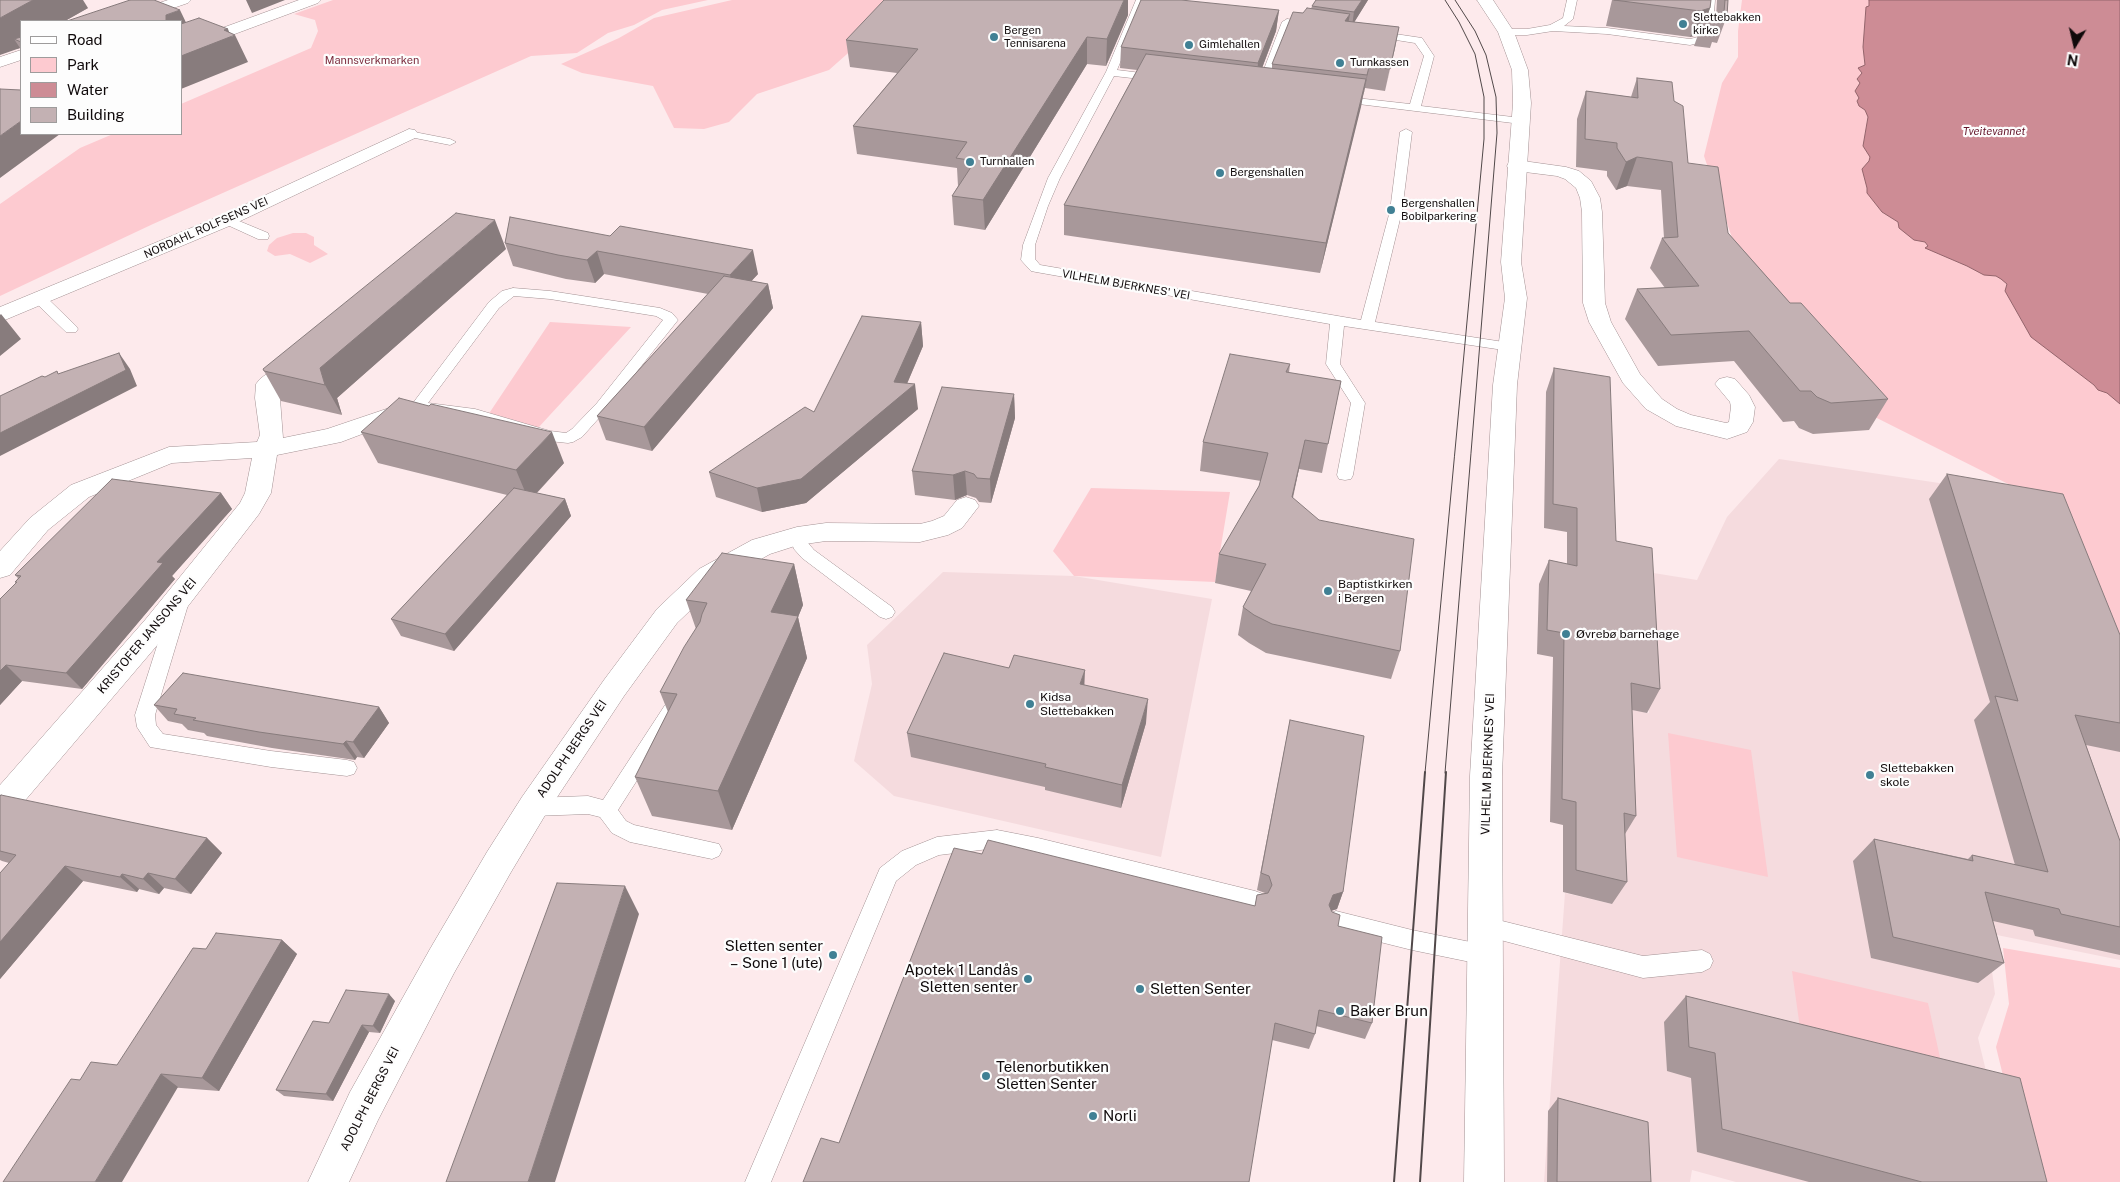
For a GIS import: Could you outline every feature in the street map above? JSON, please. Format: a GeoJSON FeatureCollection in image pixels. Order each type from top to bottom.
{"type":"FeatureCollection","features":[{"type":"Feature","properties":{"kind":"street"},"geometry":{"type":"LineString","coordinates":[[123,20],[183,0]]}},
{"type":"Feature","properties":{"kind":"street"},"geometry":{"type":"LineString","coordinates":[[182,49],[313,0]]}},
{"type":"Feature","properties":{"kind":"street","name":"VILHELM BJERKNES' VEI"},"geometry":{"type":"LineString","coordinates":[[1484,1182],[1486,776],[1505,385],[1516,298],[1511,262],[1516,166],[1521,121],[1520,70],[1506,32],[1485,0]]}},
{"type":"Feature","properties":{"kind":"street"},"geometry":{"type":"LineString","coordinates":[[0,62],[20,54]]}},
{"type":"Feature","properties":{"kind":"street","name":"NORDAHL ROLFSENS VEI"},"geometry":{"type":"LineString","coordinates":[[0,315],[227,220],[409,134]]}},
{"type":"Feature","properties":{"kind":"street"},"geometry":{"type":"LineString","coordinates":[[1516,166],[1566,173],[1580,179],[1584,185],[1590,198],[1592,212],[1594,303],[1606,335],[1631,378],[1654,404],[1684,421],[1727,431],[1738,427],[1741,422],[1743,407],[1741,400],[1727,384]]}},
{"type":"Feature","properties":{"kind":"street","name":"KRISTOFER JANSONS VEI"},"geometry":{"type":"LineString","coordinates":[[0,807],[178,600],[250,508],[258,493],[266,448],[272,434],[266,398],[268,384],[319,343]]}},
{"type":"Feature","properties":{"kind":"street"},"geometry":{"type":"LineString","coordinates":[[0,568],[39,524],[80,491],[169,455],[266,448],[332,436],[418,406]]}},
{"type":"Feature","properties":{"kind":"street","name":"ADOLPH BERGS VEI"},"geometry":{"type":"LineString","coordinates":[[328,1182],[364,1106],[442,961],[533,807],[667,616],[709,576],[761,547],[797,536],[826,532],[920,533],[940,529],[953,522],[966,506]]}},
{"type":"Feature","properties":{"kind":"lane","name":"VILHELM BJERKNES' VEI"},"geometry":{"type":"LineString","coordinates":[[1141,0],[1112,72],[1054,178],[1029,245],[1028,260],[1036,268],[1058,274],[1337,321],[1510,347]]}},
{"type":"Feature","properties":{"kind":"lane"},"geometry":{"type":"LineString","coordinates":[[1553,28],[1568,19],[1572,0]]}},
{"type":"Feature","properties":{"kind":"lane"},"geometry":{"type":"LineString","coordinates":[[1506,32],[1528,32],[1553,28],[1606,31],[1690,42],[1707,38],[1710,0]]}},
{"type":"Feature","properties":{"kind":"lane"},"geometry":{"type":"LineString","coordinates":[[1261,90],[1287,22],[1324,27]]}},
{"type":"Feature","properties":{"kind":"lane"},"geometry":{"type":"LineString","coordinates":[[1362,32],[1418,40],[1429,56],[1415,108]]}},
{"type":"Feature","properties":{"kind":"lane"},"geometry":{"type":"LineString","coordinates":[[1112,72],[1165,79]]}},
{"type":"Feature","properties":{"kind":"lane"},"geometry":{"type":"LineString","coordinates":[[1328,98],[1521,121]]}},
{"type":"Feature","properties":{"kind":"lane"},"geometry":{"type":"LineString","coordinates":[[1367,326],[1396,211],[1406,132]]}},
{"type":"Feature","properties":{"kind":"lane"},"geometry":{"type":"LineString","coordinates":[[409,134],[450,142]]}},
{"type":"Feature","properties":{"kind":"lane"},"geometry":{"type":"LineString","coordinates":[[227,220],[263,236]]}},
{"type":"Feature","properties":{"kind":"lane"},"geometry":{"type":"LineString","coordinates":[[523,292],[619,305],[660,312],[671,320],[602,406],[577,433],[568,438],[549,436],[475,414],[418,406],[494,305],[507,294],[523,292]]}},
{"type":"Feature","properties":{"kind":"lane"},"geometry":{"type":"LineString","coordinates":[[40,299],[71,329]]}},
{"type":"Feature","properties":{"kind":"lane"},"geometry":{"type":"LineString","coordinates":[[1337,321],[1333,364],[1358,403],[1345,475]]}},
{"type":"Feature","properties":{"kind":"lane"},"geometry":{"type":"LineString","coordinates":[[797,536],[800,545],[808,554],[886,612]]}},
{"type":"Feature","properties":{"kind":"lane"},"geometry":{"type":"LineString","coordinates":[[178,600],[180,602],[144,715],[147,727],[157,741],[271,760],[347,768]]}},
{"type":"Feature","properties":{"kind":"lane"},"geometry":{"type":"LineString","coordinates":[[607,811],[679,698]]}},
{"type":"Feature","properties":{"kind":"lane"},"geometry":{"type":"LineString","coordinates":[[533,807],[588,805],[607,811],[619,827],[630,833],[712,850]]}},
{"type":"Feature","properties":{"kind":"lane"},"geometry":{"type":"LineString","coordinates":[[758,1182],[888,875],[909,858],[937,846],[997,839],[1038,847],[1255,901]]}},
{"type":"Feature","properties":{"kind":"lane"},"geometry":{"type":"LineString","coordinates":[[1341,923],[1485,955]]}},
{"type":"Feature","properties":{"kind":"lane"},"geometry":{"type":"LineString","coordinates":[[1486,927],[1643,967],[1702,960]]}},
{"type":"Feature","properties":{"kind":"shaded area","name":"Slettebakken skole"},"geometry":{"type":"Polygon","coordinates":[[[1779,459],[2019,495],[2120,705],[2120,960],[1987,933],[1995,994],[1978,1038],[2013,1182],[1736,1182],[1692,1170],[1690,1182],[1544,1182],[1565,893],[1612,904],[1611,837],[1618,707],[1649,713],[1641,571],[1697,580],[1727,517],[1779,459]]]}},
{"type":"Feature","properties":{"kind":"shaded area","name":"Kidsa Slettebakken"},"geometry":{"type":"Polygon","coordinates":[[[943,572],[1074,576],[1212,599],[1161,857],[894,796],[854,761],[872,684],[867,645],[943,572]]]}},
{"type":"Feature","properties":{"kind":"green space","name":"Mannsverkmarken"},"geometry":{"type":"Polygon","coordinates":[[[333,0],[708,0],[662,10],[634,25],[608,33],[577,53],[531,56],[153,224],[0,296],[0,204],[80,148],[111,135],[182,135],[182,104],[311,48],[318,31],[315,20],[294,14],[333,0]]]}},
{"type":"Feature","properties":{"kind":"green space"},"geometry":{"type":"Polygon","coordinates":[[[732,0],[908,0],[829,70],[757,94],[729,122],[704,129],[674,128],[653,86],[582,73],[561,64],[619,38],[654,18],[732,0]]]}},
{"type":"Feature","properties":{"kind":"green space"},"geometry":{"type":"Polygon","coordinates":[[[1742,0],[2120,0],[2120,668],[2056,508],[1849,404],[1740,261],[1704,156],[1722,83],[1738,57],[1738,31],[1742,0]]]}},
{"type":"Feature","properties":{"kind":"green space"},"geometry":{"type":"Polygon","coordinates":[[[293,233],[306,233],[314,237],[314,245],[328,254],[310,263],[290,254],[275,256],[267,251],[269,245],[277,238],[293,233]]]}},
{"type":"Feature","properties":{"kind":"green space"},"geometry":{"type":"Polygon","coordinates":[[[550,322],[631,327],[538,428],[488,415],[550,322]]]}},
{"type":"Feature","properties":{"kind":"green space"},"geometry":{"type":"Polygon","coordinates":[[[1091,488],[1230,492],[1215,582],[1074,576],[1053,551],[1091,488]]]}},
{"type":"Feature","properties":{"kind":"green space"},"geometry":{"type":"Polygon","coordinates":[[[1668,733],[1751,750],[1768,877],[1677,857],[1668,733]]]}},
{"type":"Feature","properties":{"kind":"green space"},"geometry":{"type":"Polygon","coordinates":[[[2003,948],[2120,968],[2120,1182],[2029,1182],[1996,1047],[2009,1004],[2003,948]]]}},
{"type":"Feature","properties":{"kind":"green space"},"geometry":{"type":"Polygon","coordinates":[[[1792,971],[1928,1003],[1941,1062],[1800,1028],[1792,971]]]}},
{"type":"Feature","properties":{"kind":"water","name":"Tveitevannet"},"geometry":{"type":"Polygon","coordinates":[[[1869,0],[2120,0],[2120,404],[2107,393],[2098,390],[2031,337],[2005,291],[2007,284],[1996,276],[1984,275],[1925,248],[1928,246],[1925,242],[1914,240],[1899,228],[1898,222],[1882,212],[1867,193],[1862,169],[1870,157],[1863,146],[1868,117],[1865,110],[1859,106],[1857,101],[1859,98],[1855,91],[1860,83],[1857,79],[1862,73],[1858,68],[1865,65],[1863,47],[1866,7],[1869,6],[1869,0]]]}},
{"type":"Feature","properties":{"kind":"building"},"geometry":{"type":"Polygon","coordinates":[[[0,0],[33,0],[0,18],[0,0]]]}},
{"type":"Feature","properties":{"kind":"building"},"geometry":{"type":"Polygon","coordinates":[[[130,0],[154,0],[180,10],[166,15],[166,20],[70,20],[130,0]]]}},
{"type":"Feature","properties":{"kind":"building"},"geometry":{"type":"Polygon","coordinates":[[[884,0],[1124,0],[1107,39],[1087,37],[983,200],[952,196],[975,161],[956,158],[967,142],[853,126],[918,49],[846,40],[884,0]]]}},
{"type":"Feature","properties":{"kind":"building"},"geometry":{"type":"Polygon","coordinates":[[[1141,0],[1181,0],[1279,10],[1258,63],[1121,47],[1141,0]]]}},
{"type":"Feature","properties":{"kind":"building"},"geometry":{"type":"Polygon","coordinates":[[[1316,0],[1362,0],[1354,12],[1312,6],[1316,0]]]}},
{"type":"Feature","properties":{"kind":"building"},"geometry":{"type":"Polygon","coordinates":[[[1614,0],[1711,0],[1710,8],[1700,11],[1614,0]]]}},
{"type":"Feature","properties":{"kind":"building"},"geometry":{"type":"Polygon","coordinates":[[[1725,0],[1728,0],[1727,16],[1721,16],[1724,12],[1725,0]]]}},
{"type":"Feature","properties":{"kind":"building"},"geometry":{"type":"Polygon","coordinates":[[[1307,8],[1350,14],[1345,21],[1399,27],[1390,69],[1369,67],[1367,75],[1272,64],[1293,12],[1303,13],[1307,8]]]}},
{"type":"Feature","properties":{"kind":"building"},"geometry":{"type":"Polygon","coordinates":[[[1720,16],[1720,22],[1704,19],[1720,16]]]}},
{"type":"Feature","properties":{"kind":"building"},"geometry":{"type":"Polygon","coordinates":[[[199,18],[228,29],[224,30],[235,35],[182,56],[182,24],[199,18]]]}},
{"type":"Feature","properties":{"kind":"building","name":"Bergenshallen"},"geometry":{"type":"Polygon","coordinates":[[[1146,54],[1366,79],[1326,243],[1064,205],[1146,54]]]}},
{"type":"Feature","properties":{"kind":"building"},"geometry":{"type":"Polygon","coordinates":[[[1637,78],[1672,82],[1674,101],[1683,106],[1688,163],[1718,167],[1728,233],[1790,303],[1801,303],[1888,399],[1831,403],[1817,397],[1811,391],[1800,391],[1749,331],[1671,335],[1637,289],[1699,286],[1662,238],[1678,237],[1672,162],[1637,157],[1626,162],[1617,148],[1617,143],[1585,139],[1586,91],[1638,98],[1637,78]]]}},
{"type":"Feature","properties":{"kind":"building"},"geometry":{"type":"Polygon","coordinates":[[[0,89],[20,90],[20,122],[0,136],[0,89]]]}},
{"type":"Feature","properties":{"kind":"building"},"geometry":{"type":"Polygon","coordinates":[[[456,213],[495,220],[320,368],[325,385],[264,371],[263,369],[456,213]]]}},
{"type":"Feature","properties":{"kind":"building"},"geometry":{"type":"Polygon","coordinates":[[[510,217],[610,236],[620,226],[753,250],[730,275],[597,251],[587,260],[505,243],[510,217]]]}},
{"type":"Feature","properties":{"kind":"building"},"geometry":{"type":"Polygon","coordinates":[[[724,276],[768,284],[644,427],[597,416],[724,276]]]}},
{"type":"Feature","properties":{"kind":"building"},"geometry":{"type":"Polygon","coordinates":[[[862,316],[921,322],[894,382],[915,384],[801,479],[757,488],[709,472],[805,407],[814,412],[862,316]]]}},
{"type":"Feature","properties":{"kind":"building"},"geometry":{"type":"Polygon","coordinates":[[[119,353],[126,370],[0,433],[0,396],[42,376],[45,377],[57,371],[58,374],[119,353]]]}},
{"type":"Feature","properties":{"kind":"building"},"geometry":{"type":"Polygon","coordinates":[[[1230,354],[1290,364],[1286,372],[1341,381],[1328,444],[1305,440],[1292,497],[1319,520],[1414,539],[1400,651],[1272,624],[1243,607],[1266,564],[1219,554],[1259,486],[1268,453],[1203,442],[1230,354]]]}},
{"type":"Feature","properties":{"kind":"building"},"geometry":{"type":"Polygon","coordinates":[[[1554,368],[1610,377],[1616,541],[1652,548],[1660,689],[1631,683],[1636,816],[1624,813],[1627,882],[1576,870],[1576,802],[1562,799],[1564,633],[1547,630],[1549,560],[1577,566],[1577,508],[1553,504],[1554,368]]]}},
{"type":"Feature","properties":{"kind":"building"},"geometry":{"type":"Polygon","coordinates":[[[942,387],[1014,394],[990,479],[977,478],[974,474],[965,471],[953,475],[912,471],[942,387]]]}},
{"type":"Feature","properties":{"kind":"building"},"geometry":{"type":"Polygon","coordinates":[[[399,398],[552,432],[516,470],[361,432],[399,398]]]}},
{"type":"Feature","properties":{"kind":"building"},"geometry":{"type":"Polygon","coordinates":[[[1947,474],[2063,494],[2120,635],[2120,723],[2075,715],[2120,841],[2120,927],[2061,914],[2059,909],[1985,892],[2004,963],[1893,937],[1874,839],[1973,861],[1972,855],[2048,872],[1995,696],[2018,701],[1947,474]]]}},
{"type":"Feature","properties":{"kind":"building"},"geometry":{"type":"Polygon","coordinates":[[[112,479],[221,493],[157,562],[163,563],[66,673],[6,665],[0,671],[0,599],[21,576],[15,575],[112,479]]]}},
{"type":"Feature","properties":{"kind":"building"},"geometry":{"type":"Polygon","coordinates":[[[514,488],[565,499],[445,634],[391,619],[514,488]]]}},
{"type":"Feature","properties":{"kind":"building"},"geometry":{"type":"Polygon","coordinates":[[[722,553],[794,564],[771,612],[798,616],[718,791],[635,777],[677,694],[660,692],[700,622],[707,603],[686,600],[722,553]]]}},
{"type":"Feature","properties":{"kind":"building"},"geometry":{"type":"Polygon","coordinates":[[[944,653],[1009,668],[1014,655],[1085,670],[1080,684],[1148,699],[1122,785],[1045,767],[1046,764],[907,733],[944,653]]]}},
{"type":"Feature","properties":{"kind":"building"},"geometry":{"type":"Polygon","coordinates":[[[183,673],[379,707],[353,742],[346,741],[343,744],[259,732],[193,720],[196,718],[174,714],[177,709],[154,705],[183,673]]]}},
{"type":"Feature","properties":{"kind":"building","name":"Sletten Senter"},"geometry":{"type":"Polygon","coordinates":[[[1290,720],[1364,736],[1343,892],[1333,895],[1329,905],[1332,912],[1340,915],[1338,926],[1382,937],[1372,1023],[1319,1010],[1315,1034],[1275,1023],[1249,1182],[803,1182],[821,1138],[839,1143],[954,848],[982,854],[988,840],[1255,906],[1257,895],[1268,893],[1272,885],[1269,876],[1261,873],[1290,720]]]}},
{"type":"Feature","properties":{"kind":"building"},"geometry":{"type":"Polygon","coordinates":[[[1,795],[207,838],[175,879],[148,873],[143,879],[122,874],[120,877],[65,866],[0,942],[0,873],[16,855],[0,851],[1,795]]]}},
{"type":"Feature","properties":{"kind":"building"},"geometry":{"type":"Polygon","coordinates":[[[557,883],[625,886],[528,1182],[446,1182],[557,883]]]}},
{"type":"Feature","properties":{"kind":"building"},"geometry":{"type":"Polygon","coordinates":[[[216,933],[282,940],[202,1078],[161,1074],[95,1182],[3,1182],[71,1079],[80,1080],[91,1062],[117,1065],[193,948],[206,949],[216,933]]]}},
{"type":"Feature","properties":{"kind":"building"},"geometry":{"type":"Polygon","coordinates":[[[346,990],[389,994],[373,1026],[362,1025],[326,1094],[276,1090],[313,1021],[329,1023],[346,990]]]}},
{"type":"Feature","properties":{"kind":"building"},"geometry":{"type":"Polygon","coordinates":[[[1686,996],[2020,1078],[2047,1182],[1922,1182],[1722,1129],[1715,1053],[1689,1047],[1686,996]]]}},
{"type":"Feature","properties":{"kind":"building"},"geometry":{"type":"Polygon","coordinates":[[[1558,1098],[1648,1122],[1651,1182],[1557,1182],[1558,1098]]]}},
{"type":"Feature","properties":{"kind":"tram line"},"geometry":{"type":"LineString","coordinates":[[1425,773],[1484,139],[1484,97],[1475,54],[1459,22],[1445,0]]}},
{"type":"Feature","properties":{"kind":"tram line"},"geometry":{"type":"LineString","coordinates":[[1445,773],[1497,133],[1496,97],[1486,55],[1475,31],[1455,0]]}},
{"type":"Feature","properties":{"kind":"tram line"},"geometry":{"type":"LineString","coordinates":[[1394,1182],[1425,772]]}},
{"type":"Feature","properties":{"kind":"tram line"},"geometry":{"type":"LineString","coordinates":[[1420,1182],[1446,772]]}},
{"type":"Feature","properties":{"kind":"place","name":"Slettebakken kirke"},"geometry":{"type":"Point","coordinates":[1683,24]}},
{"type":"Feature","properties":{"kind":"place","name":"Bergen Tennisarena"},"geometry":{"type":"Point","coordinates":[994,37]}},
{"type":"Feature","properties":{"kind":"place","name":"Gimlehallen"},"geometry":{"type":"Point","coordinates":[1189,45]}},
{"type":"Feature","properties":{"kind":"place","name":"Turnkassen"},"geometry":{"type":"Point","coordinates":[1340,63]}},
{"type":"Feature","properties":{"kind":"place","name":"Turnhallen"},"geometry":{"type":"Point","coordinates":[970,162]}},
{"type":"Feature","properties":{"kind":"place","name":"Bergenshallen"},"geometry":{"type":"Point","coordinates":[1220,173]}},
{"type":"Feature","properties":{"kind":"place","name":"Bergenshallen Bobilparkering"},"geometry":{"type":"Point","coordinates":[1391,210]}},
{"type":"Feature","properties":{"kind":"place","name":"Baptistkirken i Bergen"},"geometry":{"type":"Point","coordinates":[1328,591]}},
{"type":"Feature","properties":{"kind":"place","name":"Øvrebø barnehage"},"geometry":{"type":"Point","coordinates":[1566,634]}},
{"type":"Feature","properties":{"kind":"place","name":"Kidsa Slettebakken"},"geometry":{"type":"Point","coordinates":[1030,704]}},
{"type":"Feature","properties":{"kind":"place","name":"Slettebakken skole"},"geometry":{"type":"Point","coordinates":[1870,775]}},
{"type":"Feature","properties":{"kind":"place","name":"Sletten senter – Sone 1 (ute)"},"geometry":{"type":"Point","coordinates":[833,955]}},
{"type":"Feature","properties":{"kind":"place","name":"Apotek 1 Landås Sletten senter"},"geometry":{"type":"Point","coordinates":[1028,979]}},
{"type":"Feature","properties":{"kind":"place","name":"Sletten Senter"},"geometry":{"type":"Point","coordinates":[1140,989]}},
{"type":"Feature","properties":{"kind":"place","name":"Baker Brun"},"geometry":{"type":"Point","coordinates":[1340,1011]}},
{"type":"Feature","properties":{"kind":"place","name":"Telenorbutikken Sletten Senter"},"geometry":{"type":"Point","coordinates":[986,1076]}},
{"type":"Feature","properties":{"kind":"place","name":"Norli"},"geometry":{"type":"Point","coordinates":[1093,1116]}}]}
